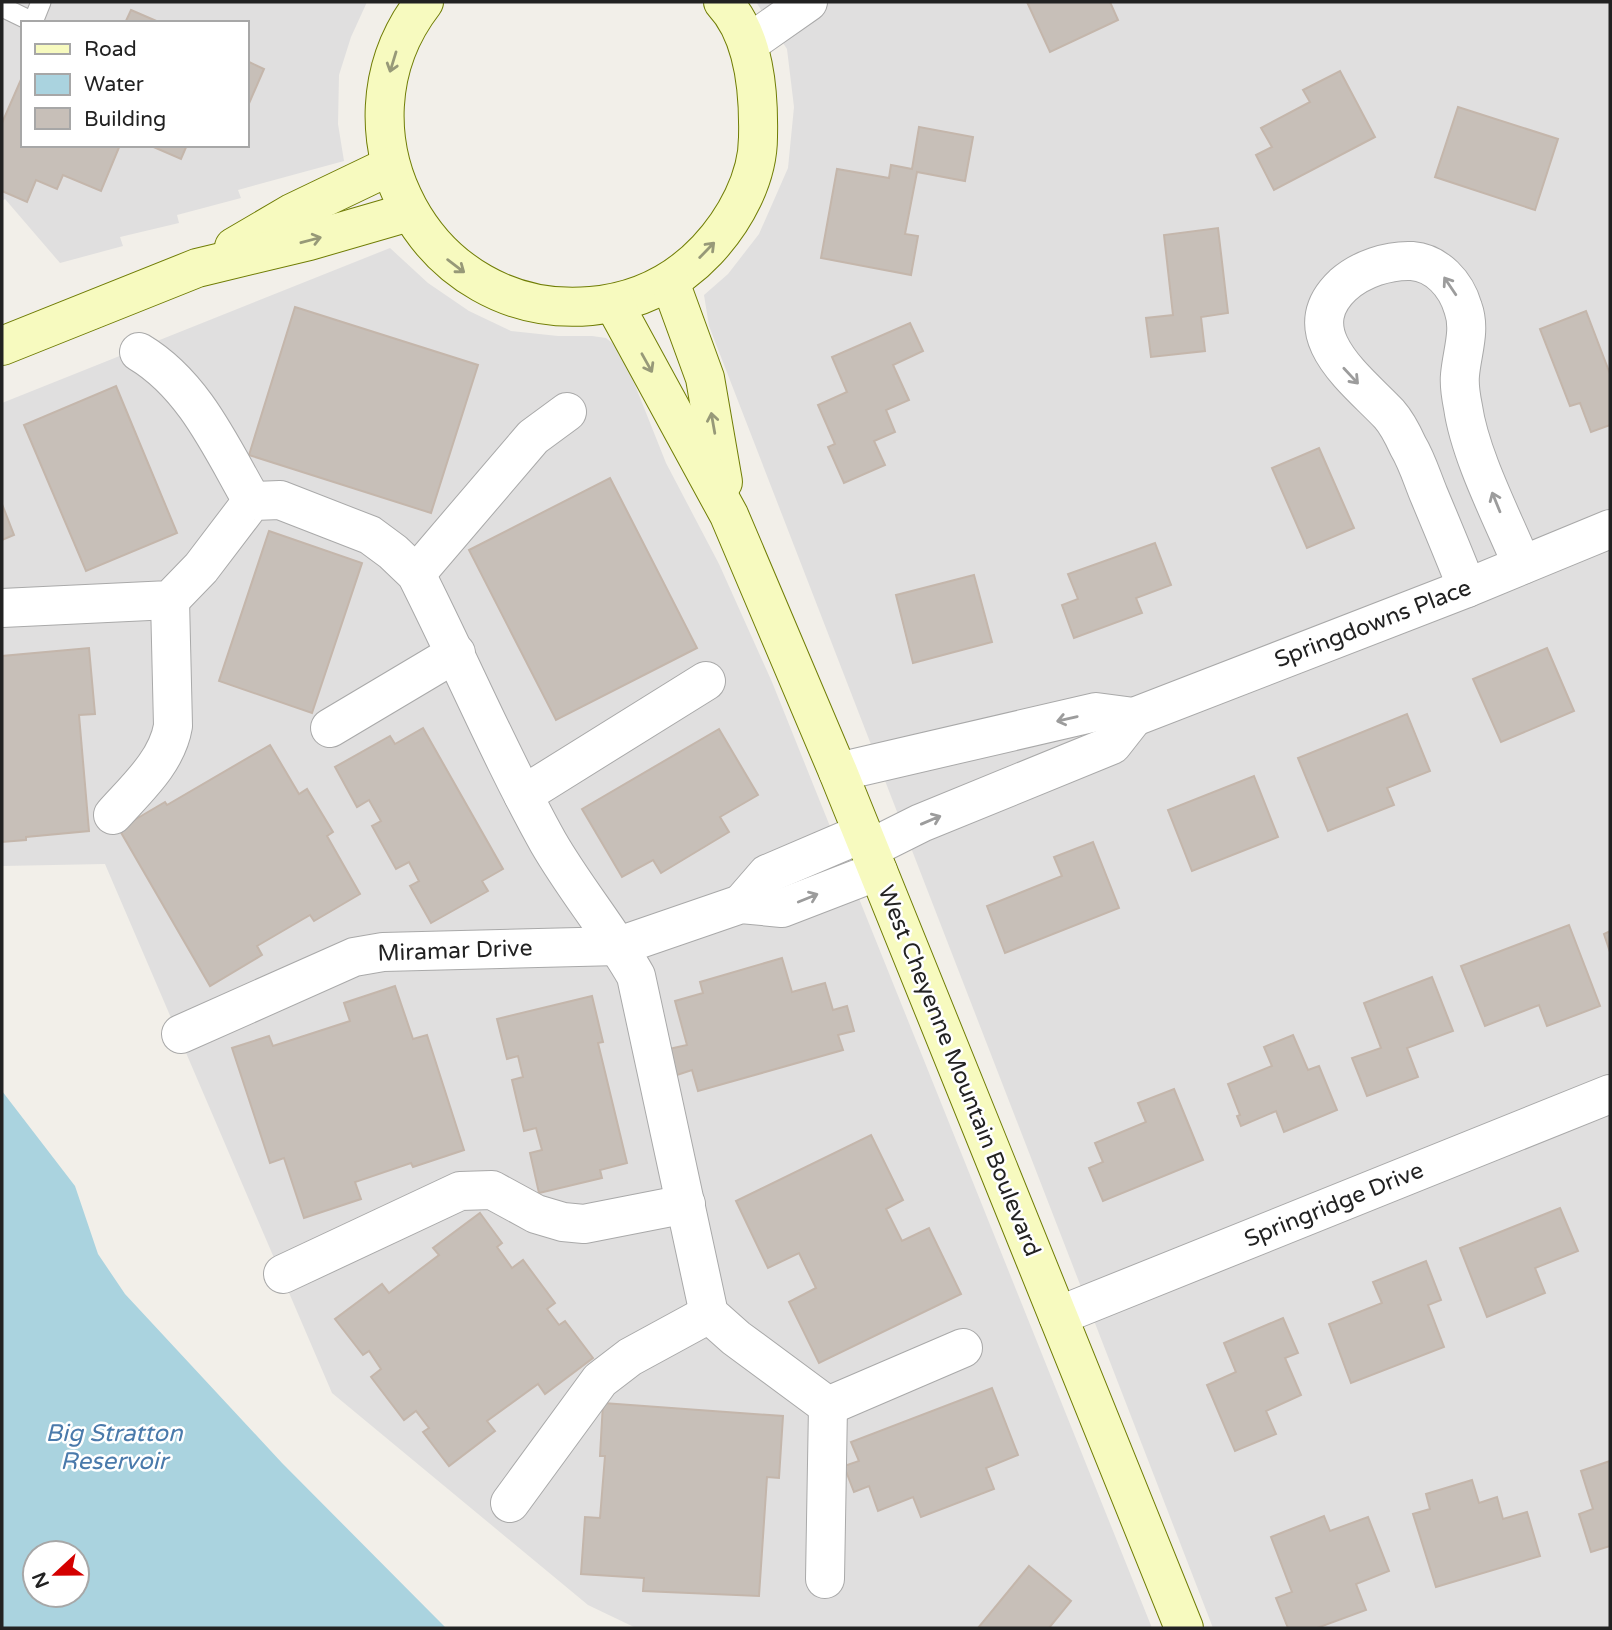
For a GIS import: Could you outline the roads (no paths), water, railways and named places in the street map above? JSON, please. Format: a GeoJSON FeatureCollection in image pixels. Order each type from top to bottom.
{"type":"FeatureCollection","features":[{"type":"Feature","properties":{"kind":"street"},"geometry":{"type":"LineString","coordinates":[[424,2],[408,24],[395,54],[386,87],[384,127],[390,166],[409,212],[450,262],[482,284],[513,298],[543,306],[573,307],[614,304],[643,295],[670,282],[720,236],[738,209],[758,148],[759,108],[748,44],[728,3]]}},
{"type":"Feature","properties":{"kind":"street"},"geometry":{"type":"LineString","coordinates":[[748,44],[808,2]]}},
{"type":"Feature","properties":{"kind":"street"},"geometry":{"type":"LineString","coordinates":[[197,268],[292,213],[390,166]]}},
{"type":"Feature","properties":{"kind":"street"},"geometry":{"type":"LineString","coordinates":[[2,346],[197,268],[309,241],[409,212]]}},
{"type":"Feature","properties":{"kind":"street"},"geometry":{"type":"LineString","coordinates":[[1467,587],[1410,449],[1392,417],[1337,360],[1328,342],[1325,321],[1331,297],[1348,281],[1371,267],[1412,261],[1433,266],[1449,280],[1463,307],[1467,330],[1460,378],[1463,409],[1472,442],[1522,565]]}},
{"type":"Feature","properties":{"kind":"street","name":"West Cheyenne Mountain Boulevard"},"geometry":{"type":"LineString","coordinates":[[670,282],[705,378],[729,515]]}},
{"type":"Feature","properties":{"kind":"street","name":"West Cheyenne Mountain Boulevard"},"geometry":{"type":"LineString","coordinates":[[614,304],[729,515],[838,772],[1184,1628]]}},
{"type":"Feature","properties":{"kind":"street"},"geometry":{"type":"LineString","coordinates":[[139,352],[158,364],[192,400],[252,501]]}},
{"type":"Feature","properties":{"kind":"street"},"geometry":{"type":"LineString","coordinates":[[416,574],[533,437],[567,412]]}},
{"type":"Feature","properties":{"kind":"street"},"geometry":{"type":"LineString","coordinates":[[252,501],[280,500],[370,535],[416,574],[523,795],[580,894],[619,946],[636,976],[709,1314],[736,1338],[828,1406]]}},
{"type":"Feature","properties":{"kind":"street"},"geometry":{"type":"LineString","coordinates":[[2,608],[170,600],[201,568],[252,501]]}},
{"type":"Feature","properties":{"kind":"street","name":"Springdowns Place"},"geometry":{"type":"LineString","coordinates":[[838,772],[1096,712],[1134,717],[1610,529]]}},
{"type":"Feature","properties":{"kind":"street"},"geometry":{"type":"LineString","coordinates":[[113,815],[145,779],[171,740],[170,600]]}},
{"type":"Feature","properties":{"kind":"street"},"geometry":{"type":"LineString","coordinates":[[330,728],[456,653]]}},
{"type":"Feature","properties":{"kind":"street"},"geometry":{"type":"LineString","coordinates":[[523,795],[706,681]]}},
{"type":"Feature","properties":{"kind":"street"},"geometry":{"type":"LineString","coordinates":[[870,851],[921,823],[1112,745],[1134,717]]}},
{"type":"Feature","properties":{"kind":"street","name":"Miramar Drive"},"geometry":{"type":"LineString","coordinates":[[181,1034],[354,957],[383,952],[619,946],[741,904],[767,874],[870,851]]}},
{"type":"Feature","properties":{"kind":"street","name":"Springridge Drive"},"geometry":{"type":"LineString","coordinates":[[1058,1316],[1610,1094]]}},
{"type":"Feature","properties":{"kind":"street"},"geometry":{"type":"LineString","coordinates":[[283,1274],[460,1191],[492,1190],[536,1214],[564,1222],[584,1224],[685,1204]]}},
{"type":"Feature","properties":{"kind":"street"},"geometry":{"type":"LineString","coordinates":[[510,1503],[600,1380],[629,1357],[709,1314]]}},
{"type":"Feature","properties":{"kind":"street"},"geometry":{"type":"LineString","coordinates":[[828,1406],[963,1348]]}},
{"type":"Feature","properties":{"kind":"street"},"geometry":{"type":"LineString","coordinates":[[825,1579],[828,1406]]}},
{"type":"Feature","properties":{"kind":"lane"},"geometry":{"type":"LineString","coordinates":[[34,21],[41,2]]}},
{"type":"Feature","properties":{"kind":"lane"},"geometry":{"type":"LineString","coordinates":[[2,7],[32,21]]}},
{"type":"Feature","properties":{"kind":"water","name":"Big Stratton Reservoir"},"geometry":{"type":"Polygon","coordinates":[[[2,1091],[75,1186],[98,1254],[125,1294],[282,1463],[446,1628],[2,1628],[2,1091]]]}}]}
